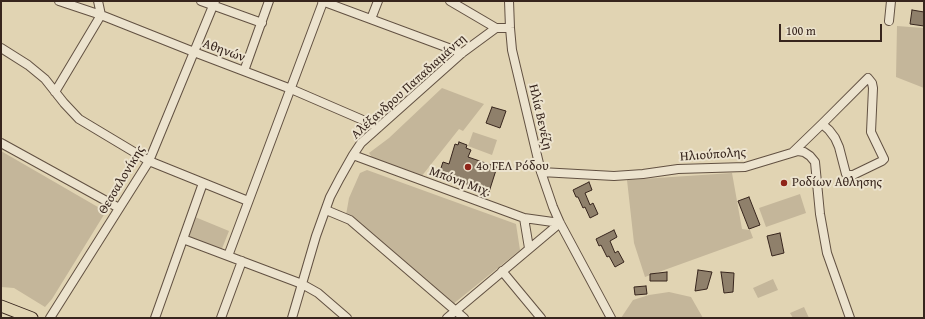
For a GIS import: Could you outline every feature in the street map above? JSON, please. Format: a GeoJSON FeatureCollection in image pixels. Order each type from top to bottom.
{"type":"FeatureCollection","features":[{"type":"Feature","properties":{"kind":"main road"},"geometry":{"type":"LineString","coordinates":[[1,306],[32,318]]}},
{"type":"Feature","properties":{"kind":"street","name":"Αθηνών"},"geometry":{"type":"LineString","coordinates":[[59,1],[101,15],[291,89],[379,127]]}},
{"type":"Feature","properties":{"kind":"street"},"geometry":{"type":"LineString","coordinates":[[55,92],[101,15],[98,1]]}},
{"type":"Feature","properties":{"kind":"street"},"geometry":{"type":"LineString","coordinates":[[201,1],[214,3],[262,23]]}},
{"type":"Feature","properties":{"kind":"street"},"geometry":{"type":"LineString","coordinates":[[244,71],[269,1]]}},
{"type":"Feature","properties":{"kind":"street"},"geometry":{"type":"LineString","coordinates":[[228,256],[291,89],[322,1],[462,53]]}},
{"type":"Feature","properties":{"kind":"street"},"geometry":{"type":"LineString","coordinates":[[371,19],[378,1]]}},
{"type":"Feature","properties":{"kind":"street"},"geometry":{"type":"LineString","coordinates":[[450,1],[496,28],[510,28]]}},
{"type":"Feature","properties":{"kind":"street","name":"Ηλία Βενέζη"},"geometry":{"type":"LineString","coordinates":[[509,1],[512,50],[541,172],[560,223],[611,318]]}},
{"type":"Feature","properties":{"kind":"street"},"geometry":{"type":"LineString","coordinates":[[889,21],[892,1]]}},
{"type":"Feature","properties":{"kind":"street","name":"Θεσσαλονίκης"},"geometry":{"type":"LineString","coordinates":[[50,318],[150,161],[214,3]]}},
{"type":"Feature","properties":{"kind":"street","name":"Αλέξανδρου Παπαδιαμάντη"},"geometry":{"type":"LineString","coordinates":[[292,318],[326,210],[340,178],[361,143],[462,53],[496,28]]}},
{"type":"Feature","properties":{"kind":"street"},"geometry":{"type":"LineString","coordinates":[[1,48],[45,79],[79,119],[150,161],[248,201]]}},
{"type":"Feature","properties":{"kind":"street"},"geometry":{"type":"LineString","coordinates":[[792,153],[868,78],[872,82],[873,88],[871,132],[884,159],[882,162],[853,175],[846,174],[835,138],[822,124]]}},
{"type":"Feature","properties":{"kind":"street"},"geometry":{"type":"LineString","coordinates":[[1,143],[119,208]]}},
{"type":"Feature","properties":{"kind":"street","name":"Ηλιούπολης"},"geometry":{"type":"LineString","coordinates":[[541,172],[614,176],[678,169],[745,167],[798,151],[804,152],[815,162],[820,214],[827,253],[850,318]]}},
{"type":"Feature","properties":{"kind":"street","name":"Μπόνη Μιχ."},"geometry":{"type":"LineString","coordinates":[[353,155],[524,218],[560,223]]}},
{"type":"Feature","properties":{"kind":"street"},"geometry":{"type":"LineString","coordinates":[[155,318],[203,183]]}},
{"type":"Feature","properties":{"kind":"street"},"geometry":{"type":"LineString","coordinates":[[326,210],[350,220],[464,318]]}},
{"type":"Feature","properties":{"kind":"street"},"geometry":{"type":"LineString","coordinates":[[524,218],[529,248]]}},
{"type":"Feature","properties":{"kind":"street"},"geometry":{"type":"LineString","coordinates":[[446,318],[560,223]]}},
{"type":"Feature","properties":{"kind":"street"},"geometry":{"type":"LineString","coordinates":[[183,239],[302,284],[318,293],[347,318]]}},
{"type":"Feature","properties":{"kind":"street"},"geometry":{"type":"LineString","coordinates":[[220,318],[242,261]]}},
{"type":"Feature","properties":{"kind":"street"},"geometry":{"type":"LineString","coordinates":[[502,271],[541,318]]}},
{"type":"Feature","properties":{"kind":"shaded area"},"geometry":{"type":"Polygon","coordinates":[[[897,26],[924,28],[924,88],[896,77],[897,26]]]}},
{"type":"Feature","properties":{"kind":"shaded area"},"geometry":{"type":"Polygon","coordinates":[[[442,88],[484,104],[463,131],[459,129],[421,177],[375,162],[369,153],[389,138],[442,88]]]}},
{"type":"Feature","properties":{"kind":"shaded area"},"geometry":{"type":"Polygon","coordinates":[[[473,132],[497,140],[492,155],[468,146],[473,132]]]}},
{"type":"Feature","properties":{"kind":"shaded area"},"geometry":{"type":"Polygon","coordinates":[[[1,151],[103,210],[105,213],[52,299],[45,307],[14,288],[1,287],[1,151]]]}},
{"type":"Feature","properties":{"kind":"shaded area"},"geometry":{"type":"Polygon","coordinates":[[[367,170],[516,224],[520,250],[452,305],[346,215],[349,198],[360,173],[367,170]]]}},
{"type":"Feature","properties":{"kind":"shaded area"},"geometry":{"type":"Polygon","coordinates":[[[732,173],[742,229],[750,230],[753,238],[645,277],[634,243],[627,180],[732,173]]]}},
{"type":"Feature","properties":{"kind":"shaded area"},"geometry":{"type":"Polygon","coordinates":[[[800,194],[806,213],[766,227],[759,208],[800,194]]]}},
{"type":"Feature","properties":{"kind":"shaded area"},"geometry":{"type":"Polygon","coordinates":[[[195,217],[229,231],[221,251],[187,238],[195,217]]]}},
{"type":"Feature","properties":{"kind":"shaded area"},"geometry":{"type":"Polygon","coordinates":[[[773,279],[778,290],[758,298],[753,288],[773,279]]]}},
{"type":"Feature","properties":{"kind":"shaded area"},"geometry":{"type":"Polygon","coordinates":[[[669,292],[691,297],[703,318],[621,318],[633,300],[649,295],[669,292]]]}},
{"type":"Feature","properties":{"kind":"shaded area"},"geometry":{"type":"Polygon","coordinates":[[[804,307],[809,318],[793,318],[790,313],[804,307]]]}},
{"type":"Feature","properties":{"kind":"building"},"geometry":{"type":"Polygon","coordinates":[[[912,10],[924,12],[924,26],[910,24],[912,10]]]}},
{"type":"Feature","properties":{"kind":"building"},"geometry":{"type":"Polygon","coordinates":[[[492,107],[506,111],[500,128],[486,123],[492,107]]]}},
{"type":"Feature","properties":{"kind":"building","name":"4ο ΓΕΛ Ρόδου"},"geometry":{"type":"Polygon","coordinates":[[[459,142],[467,145],[466,148],[471,150],[468,157],[497,167],[489,192],[453,179],[455,176],[440,171],[443,162],[449,164],[455,144],[458,145],[459,142]]]}},
{"type":"Feature","properties":{"kind":"building"},"geometry":{"type":"Polygon","coordinates":[[[589,182],[592,190],[585,193],[590,205],[593,203],[598,214],[590,218],[585,207],[583,208],[573,190],[589,182]]]}},
{"type":"Feature","properties":{"kind":"building"},"geometry":{"type":"Polygon","coordinates":[[[749,197],[760,225],[749,229],[738,201],[749,197]]]}},
{"type":"Feature","properties":{"kind":"building"},"geometry":{"type":"Polygon","coordinates":[[[614,230],[617,237],[610,241],[615,253],[618,251],[624,262],[615,267],[609,256],[607,257],[601,245],[599,246],[596,239],[614,230]]]}},
{"type":"Feature","properties":{"kind":"building"},"geometry":{"type":"Polygon","coordinates":[[[780,233],[784,253],[772,256],[767,236],[780,233]]]}},
{"type":"Feature","properties":{"kind":"building"},"geometry":{"type":"Polygon","coordinates":[[[698,270],[712,272],[707,289],[695,291],[698,270]]]}},
{"type":"Feature","properties":{"kind":"building"},"geometry":{"type":"Polygon","coordinates":[[[667,272],[667,281],[650,281],[650,274],[667,272]]]}},
{"type":"Feature","properties":{"kind":"building"},"geometry":{"type":"Polygon","coordinates":[[[721,272],[734,273],[733,292],[724,293],[721,272]]]}},
{"type":"Feature","properties":{"kind":"building"},"geometry":{"type":"Polygon","coordinates":[[[646,286],[647,294],[635,295],[634,287],[646,286]]]}},
{"type":"Feature","properties":{"kind":"place","name":"4ο ΓΕΛ Ρόδου"},"geometry":{"type":"Point","coordinates":[468,167]}},
{"type":"Feature","properties":{"kind":"place","name":"Ροδίων Αθλησης"},"geometry":{"type":"Point","coordinates":[784,183]}}]}
